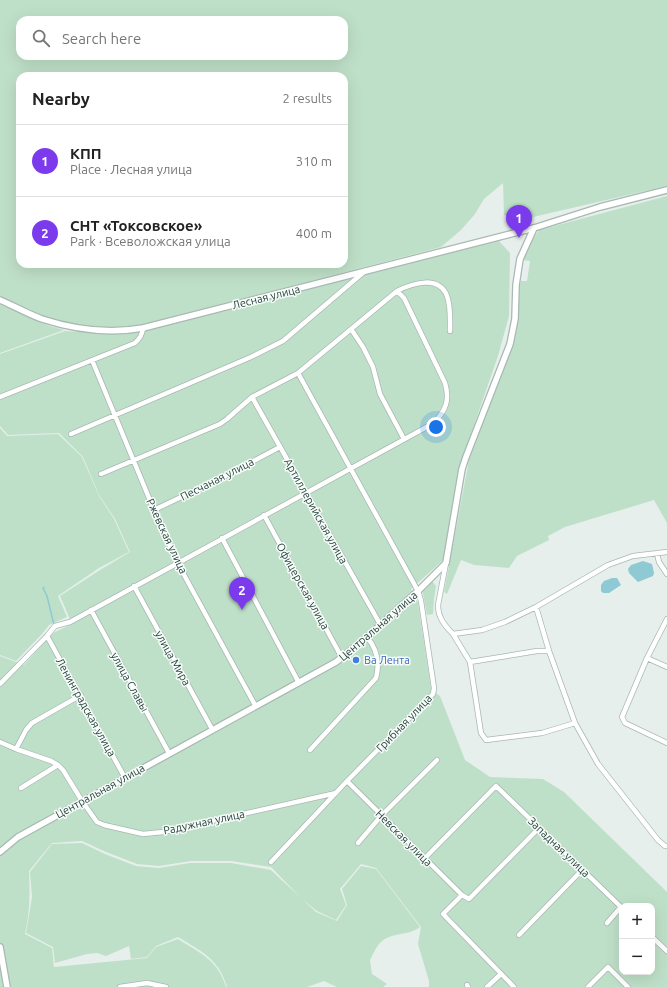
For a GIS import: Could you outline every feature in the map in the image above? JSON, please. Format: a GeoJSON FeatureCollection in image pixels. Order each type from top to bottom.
{"type":"FeatureCollection","features":[{"type":"Feature","properties":{"kind":"street","name":"Лесная улица"},"geometry":{"type":"LineString","coordinates":[[0,300],[41,318],[65,326],[106,332],[125,331],[143,328],[534,228],[600,207],[667,190]]}},
{"type":"Feature","properties":{"kind":"street"},"geometry":{"type":"LineString","coordinates":[[534,228],[520,259],[516,285],[515,319],[510,344],[462,469],[438,611],[443,623],[470,662],[480,733],[486,740],[542,733],[575,723]]}},
{"type":"Feature","properties":{"kind":"street"},"geometry":{"type":"LineString","coordinates":[[71,434],[251,357],[284,341],[365,271]]}},
{"type":"Feature","properties":{"kind":"street"},"geometry":{"type":"LineString","coordinates":[[101,474],[220,424],[252,397],[298,373],[397,291],[418,284],[430,282],[439,284],[447,297],[450,331]]}},
{"type":"Feature","properties":{"kind":"street"},"geometry":{"type":"LineString","coordinates":[[0,684],[55,626],[70,622],[177,562],[434,423],[442,415],[448,393],[445,383],[404,298],[397,291]]}},
{"type":"Feature","properties":{"kind":"street"},"geometry":{"type":"LineString","coordinates":[[0,397],[135,342],[140,339],[143,328]]}},
{"type":"Feature","properties":{"kind":"street"},"geometry":{"type":"LineString","coordinates":[[351,329],[363,347],[373,367],[380,394],[404,439]]}},
{"type":"Feature","properties":{"kind":"street","name":"Ржевская улица"},"geometry":{"type":"LineString","coordinates":[[92,360],[177,562],[255,705]]}},
{"type":"Feature","properties":{"kind":"street"},"geometry":{"type":"LineString","coordinates":[[298,373],[418,591]]}},
{"type":"Feature","properties":{"kind":"street","name":"Артиллерийская улица"},"geometry":{"type":"LineString","coordinates":[[252,397],[380,624]]}},
{"type":"Feature","properties":{"kind":"street","name":"Песчаная улица"},"geometry":{"type":"LineString","coordinates":[[154,510],[280,447]]}},
{"type":"Feature","properties":{"kind":"street","name":"Офицерская улица"},"geometry":{"type":"LineString","coordinates":[[264,515],[342,658]]}},
{"type":"Feature","properties":{"kind":"street"},"geometry":{"type":"LineString","coordinates":[[222,538],[299,682]]}},
{"type":"Feature","properties":{"kind":"street"},"geometry":{"type":"LineString","coordinates":[[452,634],[482,630],[505,622],[536,607],[608,564],[633,556],[667,552]]}},
{"type":"Feature","properties":{"kind":"street"},"geometry":{"type":"LineString","coordinates":[[656,553],[659,562],[667,574]]}},
{"type":"Feature","properties":{"kind":"street","name":"Центральная улица"},"geometry":{"type":"LineString","coordinates":[[0,852],[18,837],[342,658],[418,591],[446,563]]}},
{"type":"Feature","properties":{"kind":"street","name":"улица Мира"},"geometry":{"type":"LineString","coordinates":[[134,586],[212,729]]}},
{"type":"Feature","properties":{"kind":"street","name":"Грибная улица"},"geometry":{"type":"LineString","coordinates":[[271,862],[347,781],[433,694],[434,688],[421,601],[418,591]]}},
{"type":"Feature","properties":{"kind":"street"},"geometry":{"type":"LineString","coordinates":[[536,607],[549,651],[575,723],[598,764],[658,840],[667,846]]}},
{"type":"Feature","properties":{"kind":"street","name":"улица Славы"},"geometry":{"type":"LineString","coordinates":[[91,610],[169,753]]}},
{"type":"Feature","properties":{"kind":"street"},"geometry":{"type":"LineString","coordinates":[[667,620],[647,658],[622,718],[625,723],[667,743]]}},
{"type":"Feature","properties":{"kind":"street","name":"Ленинградская улица"},"geometry":{"type":"LineString","coordinates":[[47,636],[125,778]]}},
{"type":"Feature","properties":{"kind":"street"},"geometry":{"type":"LineString","coordinates":[[310,750],[376,678],[379,669],[376,651],[367,637]]}},
{"type":"Feature","properties":{"kind":"street"},"geometry":{"type":"LineString","coordinates":[[470,662],[537,651],[549,651]]}},
{"type":"Feature","properties":{"kind":"street"},"geometry":{"type":"LineString","coordinates":[[647,658],[667,667]]}},
{"type":"Feature","properties":{"kind":"street"},"geometry":{"type":"LineString","coordinates":[[16,749],[26,730],[32,723],[80,695]]}},
{"type":"Feature","properties":{"kind":"street"},"geometry":{"type":"LineString","coordinates":[[0,742],[58,764]]}},
{"type":"Feature","properties":{"kind":"street"},"geometry":{"type":"LineString","coordinates":[[358,843],[381,816],[437,760]]}},
{"type":"Feature","properties":{"kind":"street"},"geometry":{"type":"LineString","coordinates":[[21,788],[58,764]]}},
{"type":"Feature","properties":{"kind":"street","name":"Радужная улица"},"geometry":{"type":"LineString","coordinates":[[58,764],[97,822],[143,834],[163,832],[336,793]]}},
{"type":"Feature","properties":{"kind":"street","name":"Невская улица"},"geometry":{"type":"LineString","coordinates":[[347,781],[462,895]]}},
{"type":"Feature","properties":{"kind":"street","name":"Западная улица"},"geometry":{"type":"LineString","coordinates":[[425,858],[496,786],[619,906]]}},
{"type":"Feature","properties":{"kind":"street"},"geometry":{"type":"LineString","coordinates":[[514,987],[443,914],[462,895],[469,898],[539,828]]}},
{"type":"Feature","properties":{"kind":"street"},"geometry":{"type":"LineString","coordinates":[[519,935],[582,870]]}},
{"type":"Feature","properties":{"kind":"street"},"geometry":{"type":"LineString","coordinates":[[607,923],[619,910]]}},
{"type":"Feature","properties":{"kind":"street"},"geometry":{"type":"LineString","coordinates":[[655,939],[667,951]]}},
{"type":"Feature","properties":{"kind":"street"},"geometry":{"type":"LineString","coordinates":[[0,947],[7,987]]}},
{"type":"Feature","properties":{"kind":"street"},"geometry":{"type":"LineString","coordinates":[[588,987],[608,967],[628,987]]}},
{"type":"Feature","properties":{"kind":"street"},"geometry":{"type":"LineString","coordinates":[[487,987],[501,974]]}},
{"type":"Feature","properties":{"kind":"street"},"geometry":{"type":"LineString","coordinates":[[120,987],[146,985],[166,987]]}},
{"type":"Feature","properties":{"kind":"green space"},"geometry":{"type":"Polygon","coordinates":[[[0,0],[667,0],[667,186],[520,220],[504,215],[503,183],[484,199],[475,214],[461,230],[441,247],[144,325],[105,328],[92,327],[54,320],[26,309],[0,296],[0,0]]]}},
{"type":"Feature","properties":{"kind":"green space"},"geometry":{"type":"Polygon","coordinates":[[[667,196],[667,523],[654,500],[565,527],[548,536],[549,540],[517,556],[509,568],[474,565],[461,560],[447,594],[444,592],[469,460],[513,343],[519,319],[518,292],[521,281],[527,281],[530,261],[522,260],[526,249],[539,230],[667,196]]]}},
{"type":"Feature","properties":{"kind":"green space"},"geometry":{"type":"Polygon","coordinates":[[[498,240],[510,253],[509,316],[498,356],[463,457],[446,554],[442,561],[411,589],[418,603],[431,689],[440,696],[465,760],[490,777],[543,779],[564,792],[667,892],[667,987],[429,987],[429,981],[418,944],[421,927],[376,868],[361,864],[340,889],[346,905],[336,920],[317,911],[302,899],[271,867],[231,861],[191,861],[159,866],[137,864],[82,841],[52,843],[29,871],[30,887],[28,918],[25,934],[52,948],[54,967],[147,958],[156,947],[178,939],[201,953],[213,964],[223,978],[226,987],[0,987],[0,656],[24,665],[53,633],[72,624],[60,596],[130,552],[115,519],[99,495],[83,457],[59,433],[8,435],[0,426],[0,354],[65,331],[119,334],[145,330],[498,240]]]}},
{"type":"Feature","properties":{"kind":"green space"},"geometry":{"type":"Polygon","coordinates":[[[0,303],[47,325],[64,330],[0,353],[0,303]]]}},
{"type":"Feature","properties":{"kind":"green space"},"geometry":{"type":"Polygon","coordinates":[[[0,428],[7,436],[58,434],[82,457],[99,496],[114,519],[129,552],[99,568],[58,596],[67,617],[49,625],[16,661],[0,655],[0,428]]]}},
{"type":"Feature","properties":{"kind":"green space"},"geometry":{"type":"Polygon","coordinates":[[[432,581],[436,586],[433,614],[427,615],[422,589],[432,581]]]}},
{"type":"Feature","properties":{"kind":"green space"},"geometry":{"type":"Polygon","coordinates":[[[82,843],[136,866],[159,868],[190,863],[231,863],[271,870],[316,912],[337,921],[347,905],[342,889],[361,866],[376,869],[420,927],[411,932],[386,938],[377,947],[370,960],[372,974],[387,984],[383,987],[337,987],[324,981],[307,987],[227,987],[224,977],[214,963],[202,952],[178,937],[156,946],[147,957],[131,959],[129,946],[106,956],[97,953],[87,954],[55,963],[53,947],[26,933],[32,897],[30,872],[52,844],[82,843]]]}},
{"type":"Feature","properties":{"kind":"water"},"geometry":{"type":"Polygon","coordinates":[[[643,561],[652,564],[654,573],[653,576],[638,582],[629,573],[628,569],[631,565],[643,561]]]}},
{"type":"Feature","properties":{"kind":"water"},"geometry":{"type":"Polygon","coordinates":[[[617,578],[621,585],[609,593],[603,593],[601,591],[601,585],[604,581],[617,578]]]}},
{"type":"Feature","properties":{"kind":"waterway"},"geometry":{"type":"LineString","coordinates":[[44,587],[43,588],[47,596],[54,625]]}},
{"type":"Feature","properties":{"kind":"place","name":"КПП"},"geometry":{"type":"Point","coordinates":[519,238]}},
{"type":"Feature","properties":{"kind":"place","name":"СНТ «Токсовское»"},"geometry":{"type":"Point","coordinates":[242,610]}},
{"type":"Feature","properties":{"kind":"place","name":"Ва Лента"},"geometry":{"type":"Point","coordinates":[356,660]}}]}
